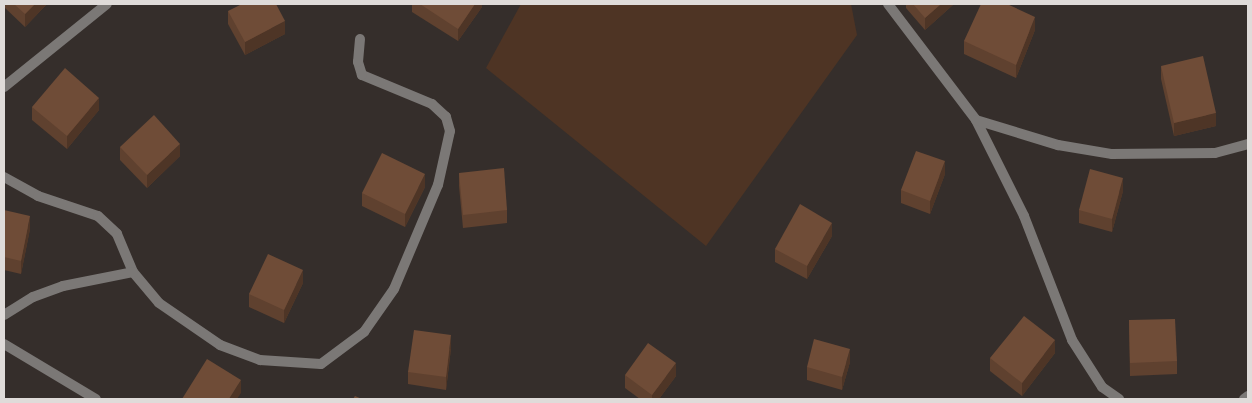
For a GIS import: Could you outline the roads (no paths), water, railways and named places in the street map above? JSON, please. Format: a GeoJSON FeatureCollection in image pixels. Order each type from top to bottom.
{"type":"FeatureCollection","features":[{"type":"Feature","properties":{"kind":"street"},"geometry":{"type":"LineString","coordinates":[[4,87],[107,4]]}},
{"type":"Feature","properties":{"kind":"street"},"geometry":{"type":"LineString","coordinates":[[888,4],[976,120],[1024,216],[1072,340],[1102,387],[1119,399]]}},
{"type":"Feature","properties":{"kind":"street"},"geometry":{"type":"LineString","coordinates":[[4,177],[38,196],[98,216],[117,234],[132,272],[172,314],[220,345],[260,360],[321,364],[364,332],[394,289],[438,185],[450,131],[446,117],[432,104],[362,75],[358,62],[360,39]]}},
{"type":"Feature","properties":{"kind":"street"},"geometry":{"type":"LineString","coordinates":[[976,120],[1058,145],[1112,154],[1215,153],[1248,144]]}},
{"type":"Feature","properties":{"kind":"street"},"geometry":{"type":"LineString","coordinates":[[4,315],[56,289],[132,272]]}},
{"type":"Feature","properties":{"kind":"street"},"geometry":{"type":"LineString","coordinates":[[4,344],[96,399]]}},
{"type":"Feature","properties":{"kind":"street"},"geometry":{"type":"LineString","coordinates":[[1244,399],[1248,396]]}}]}
